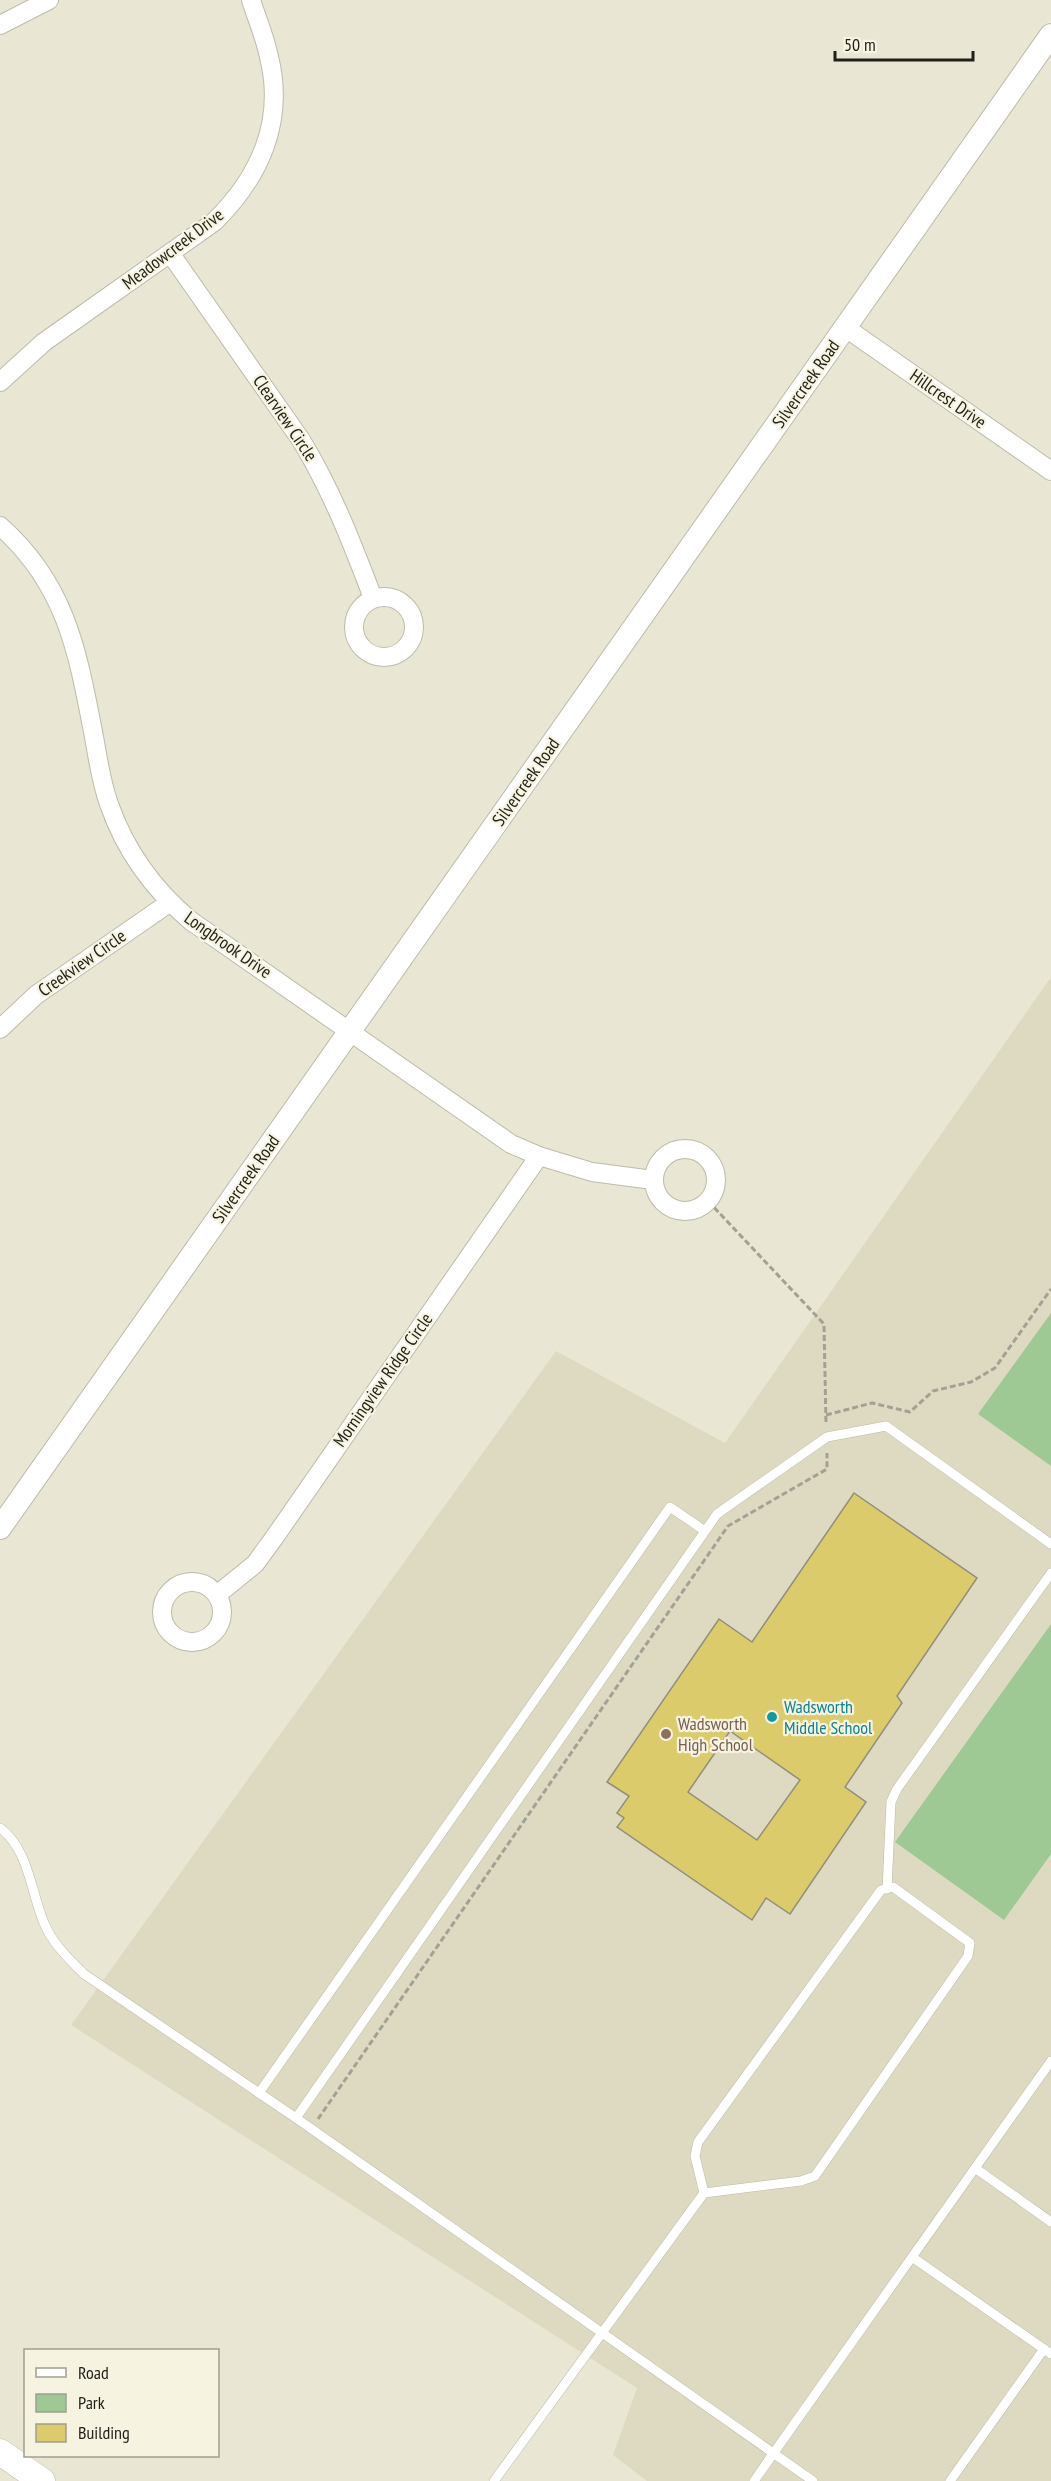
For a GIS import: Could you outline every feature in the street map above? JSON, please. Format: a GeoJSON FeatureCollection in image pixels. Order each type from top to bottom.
{"type":"FeatureCollection","features":[{"type":"Feature","properties":{"kind":"main road"},"geometry":{"type":"LineString","coordinates":[[0,2452],[42,2481]]}},
{"type":"Feature","properties":{"kind":"street"},"geometry":{"type":"LineString","coordinates":[[0,25],[49,0]]}},
{"type":"Feature","properties":{"kind":"street","name":"Meadowcreek Drive"},"geometry":{"type":"LineString","coordinates":[[0,382],[44,342],[214,222],[232,204],[250,180],[262,157],[270,129],[273,80],[270,57],[250,0]]}},
{"type":"Feature","properties":{"kind":"street","name":"Silvercreek Road"},"geometry":{"type":"LineString","coordinates":[[0,1528],[1051,35]]}},
{"type":"Feature","properties":{"kind":"street","name":"Clearview Circle"},"geometry":{"type":"LineString","coordinates":[[170,253],[301,440],[320,471],[343,518],[373,598]]}},
{"type":"Feature","properties":{"kind":"street","name":"Hillcrest Drive"},"geometry":{"type":"LineString","coordinates":[[846,328],[1051,471]]}},
{"type":"Feature","properties":{"kind":"street","name":"Longbrook Drive"},"geometry":{"type":"LineString","coordinates":[[0,526],[34,562],[53,592],[68,624],[79,657],[109,803],[124,840],[136,860],[169,903],[191,921],[511,1144],[538,1156],[592,1172],[653,1180]]}},
{"type":"Feature","properties":{"kind":"street","name":"Creekview Circle"},"geometry":{"type":"LineString","coordinates":[[0,1029],[36,995],[169,903]]}},
{"type":"Feature","properties":{"kind":"street","name":"Morningview Ridge Circle"},"geometry":{"type":"LineString","coordinates":[[218,1594],[255,1564],[274,1538],[538,1156]]}},
{"type":"Feature","properties":{"kind":"lane"},"geometry":{"type":"LineString","coordinates":[[296,2118],[717,1514],[827,1437],[886,1426],[1051,1544]]}},
{"type":"Feature","properties":{"kind":"lane"},"geometry":{"type":"LineString","coordinates":[[259,2093],[669,1507],[705,1531]]}},
{"type":"Feature","properties":{"kind":"lane"},"geometry":{"type":"LineString","coordinates":[[886,1889],[891,1802],[897,1789],[1051,1573]]}},
{"type":"Feature","properties":{"kind":"lane"},"geometry":{"type":"LineString","coordinates":[[0,1828],[11,1836],[24,1863],[44,1924],[63,1952],[84,1974],[296,2118],[813,2481]]}},
{"type":"Feature","properties":{"kind":"lane"},"geometry":{"type":"LineString","coordinates":[[494,2481],[704,2193],[801,2181],[815,2176],[968,1956],[969,1943],[892,1887],[881,1890],[698,2142],[695,2156],[704,2193]]}},
{"type":"Feature","properties":{"kind":"lane"},"geometry":{"type":"LineString","coordinates":[[754,2481],[1051,2061]]}},
{"type":"Feature","properties":{"kind":"lane"},"geometry":{"type":"LineString","coordinates":[[975,2168],[1051,2222]]}},
{"type":"Feature","properties":{"kind":"lane"},"geometry":{"type":"LineString","coordinates":[[912,2257],[1047,2351],[950,2481]]}},
{"type":"Feature","properties":{"kind":"path"},"geometry":{"type":"LineString","coordinates":[[826,1415],[872,1403],[910,1412],[933,1390],[970,1382],[995,1368],[1051,1289]]}},
{"type":"Feature","properties":{"kind":"shaded area","name":"Wadsworth High School"},"geometry":{"type":"Polygon","coordinates":[[[1051,977],[1051,2481],[647,2481],[613,2455],[637,2388],[71,2025],[556,1351],[725,1443],[1051,977]]]}},
{"type":"Feature","properties":{"kind":"green space"},"geometry":{"type":"Polygon","coordinates":[[[1051,1313],[1051,1466],[978,1414],[1051,1313]]]}},
{"type":"Feature","properties":{"kind":"green space"},"geometry":{"type":"Polygon","coordinates":[[[1051,1624],[1051,1854],[1004,1920],[895,1842],[1051,1624]]]}},
{"type":"Feature","properties":{"kind":"building","name":"Wadsworth Middle School"},"geometry":{"type":"Polygon","coordinates":[[[854,1493],[977,1578],[897,1696],[902,1703],[845,1787],[866,1802],[790,1914],[766,1898],[752,1920],[617,1827],[624,1818],[617,1813],[629,1796],[607,1782],[719,1619],[752,1642],[854,1493]],[[730,1731],[688,1792],[757,1840],[800,1780],[730,1731]]]}},
{"type":"Feature","properties":{"kind":"place","name":"Wadsworth Middle School"},"geometry":{"type":"Point","coordinates":[772,1717]}},
{"type":"Feature","properties":{"kind":"place","name":"Wadsworth High School"},"geometry":{"type":"Point","coordinates":[666,1734]}}]}
